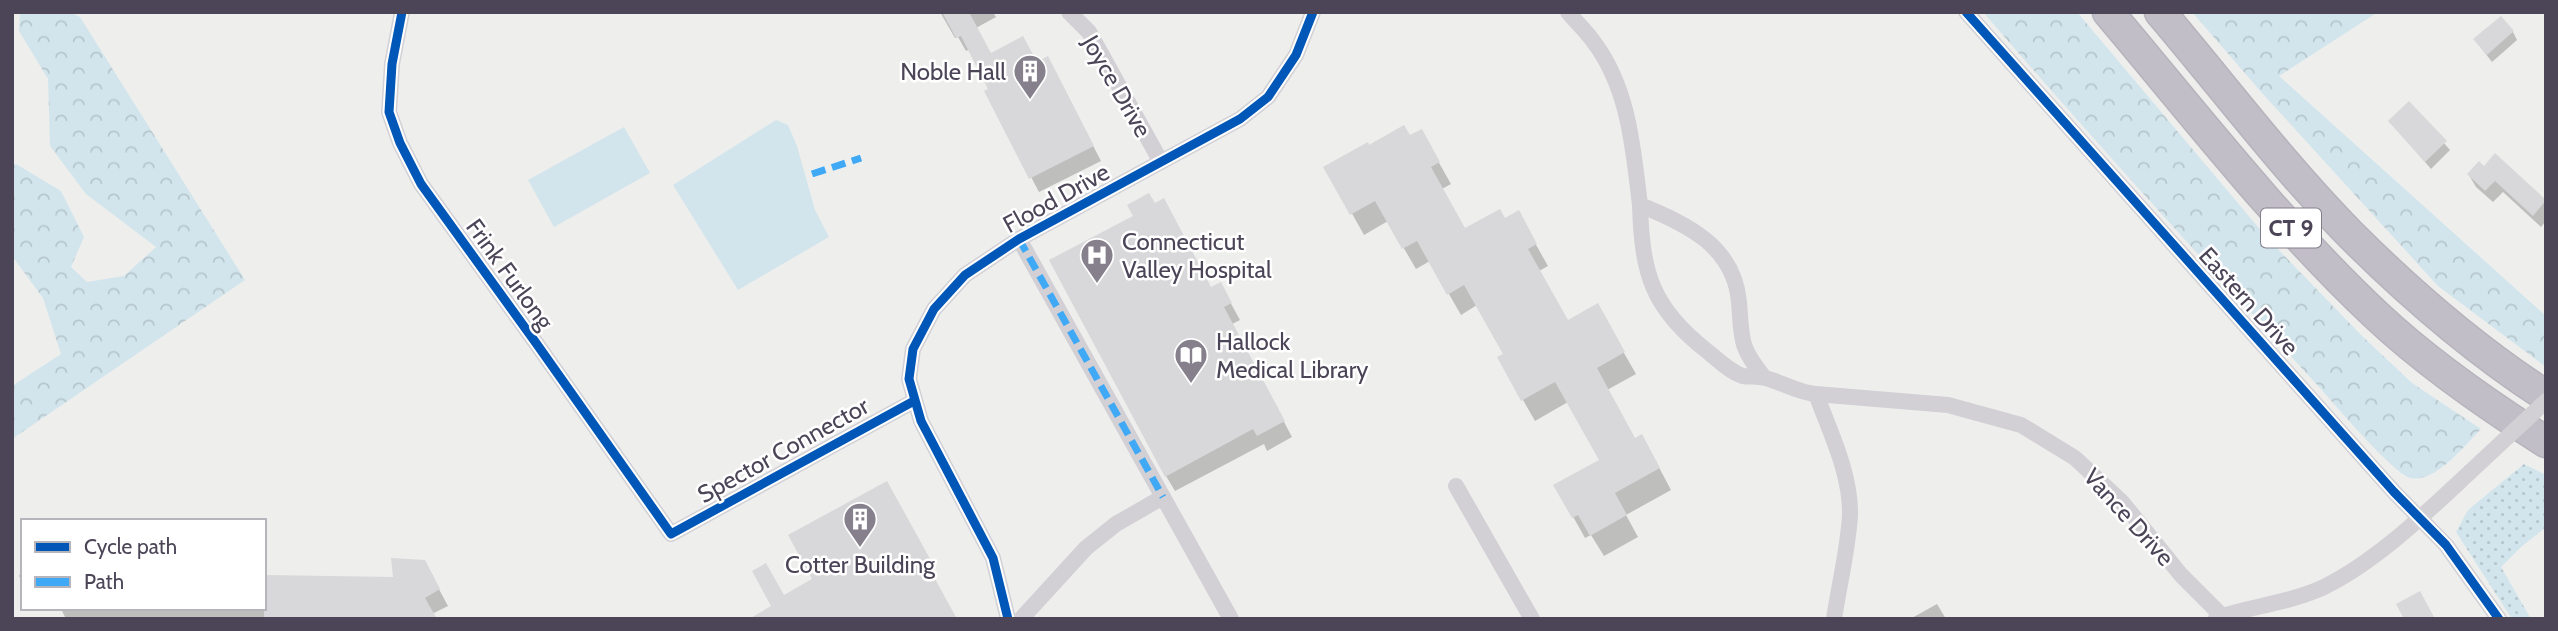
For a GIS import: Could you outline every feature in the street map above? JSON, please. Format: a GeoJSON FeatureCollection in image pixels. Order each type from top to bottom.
{"type":"FeatureCollection","features":[{"type":"Feature","properties":{"kind":"highway","name":"CT 9"},"geometry":{"type":"LineString","coordinates":[[2108,12],[2266,200],[2358,297],[2439,368],[2502,415],[2546,442]]}},
{"type":"Feature","properties":{"kind":"highway","name":"CT 9"},"geometry":{"type":"LineString","coordinates":[[2160,12],[2301,180],[2350,233],[2403,285],[2461,335],[2546,398]]}},
{"type":"Feature","properties":{"kind":"street","name":"Frink Furlong"},"geometry":{"type":"LineString","coordinates":[[402,12],[392,64],[389,112],[406,155],[421,184],[670,534]]}},
{"type":"Feature","properties":{"kind":"street","name":"Joyce Drive"},"geometry":{"type":"LineString","coordinates":[[1069,12],[1089,32],[1161,162]]}},
{"type":"Feature","properties":{"kind":"street","name":"Flood Drive"},"geometry":{"type":"LineString","coordinates":[[1008,619],[993,558],[914,401],[909,379],[913,349],[934,309],[965,275],[1019,239],[1240,119],[1268,97],[1296,54],[1313,12]]}},
{"type":"Feature","properties":{"kind":"street","name":"Vance Drive"},"geometry":{"type":"LineString","coordinates":[[1568,12],[1594,41],[1617,83],[1631,130],[1644,256],[1650,281],[1676,325],[1721,363],[1742,376],[1764,377],[1816,394],[1948,405],[2021,425],[2076,458],[2122,502],[2181,575],[2221,618]]}},
{"type":"Feature","properties":{"kind":"street","name":"Eastern Drive"},"geometry":{"type":"LineString","coordinates":[[1966,12],[2394,492],[2446,545],[2499,619]]}},
{"type":"Feature","properties":{"kind":"street"},"geometry":{"type":"LineString","coordinates":[[1640,205],[1688,226],[1714,245],[1722,255],[1729,265],[1738,292],[1743,346],[1747,357],[1764,377]]}},
{"type":"Feature","properties":{"kind":"street"},"geometry":{"type":"LineString","coordinates":[[1019,239],[1231,619]]}},
{"type":"Feature","properties":{"kind":"street"},"geometry":{"type":"LineString","coordinates":[[1816,394],[1843,470],[1850,515],[1834,619]]}},
{"type":"Feature","properties":{"kind":"street"},"geometry":{"type":"LineString","coordinates":[[2221,618],[2289,600],[2324,587],[2359,566],[2421,518],[2546,398]]}},
{"type":"Feature","properties":{"kind":"street","name":"Spector Connector"},"geometry":{"type":"LineString","coordinates":[[670,534],[914,401]]}},
{"type":"Feature","properties":{"kind":"street"},"geometry":{"type":"LineString","coordinates":[[1457,486],[1532,619]]}},
{"type":"Feature","properties":{"kind":"street"},"geometry":{"type":"LineString","coordinates":[[1021,619],[1086,548],[1116,524],[1163,497]]}},
{"type":"Feature","properties":{"kind":"green space"},"geometry":{"type":"Polygon","coordinates":[[[20,12],[69,12],[80,17],[245,280],[12,439],[12,386],[61,354],[43,298],[12,256],[12,166],[16,164],[61,191],[84,237],[71,267],[87,282],[124,276],[156,247],[86,194],[50,146],[48,79],[19,31],[20,12]]]}},
{"type":"Feature","properties":{"kind":"green space"},"geometry":{"type":"Polygon","coordinates":[[[1983,12],[2077,12],[2269,240],[2361,335],[2412,383],[2481,429],[2449,462],[2429,475],[2410,478],[2391,464],[2150,202],[1983,12]]]}},
{"type":"Feature","properties":{"kind":"green space"},"geometry":{"type":"Polygon","coordinates":[[[2192,12],[2378,12],[2279,76],[2546,316],[2546,367],[2438,286],[2192,12]]]}},
{"type":"Feature","properties":{"kind":"green space"},"geometry":{"type":"Polygon","coordinates":[[[776,120],[788,125],[797,146],[815,210],[829,237],[738,290],[673,185],[776,120]]]}},
{"type":"Feature","properties":{"kind":"green space"},"geometry":{"type":"Polygon","coordinates":[[[624,127],[650,173],[554,227],[528,180],[624,127]]]}},
{"type":"Feature","properties":{"kind":"green space"},"geometry":{"type":"Polygon","coordinates":[[[2524,464],[2546,475],[2546,527],[2501,567],[2531,619],[2512,619],[2456,532],[2468,510],[2524,464]]]}},
{"type":"Feature","properties":{"kind":"building","name":"Noble Hall"},"geometry":{"type":"Polygon","coordinates":[[[942,12],[969,12],[991,53],[1023,36],[1037,62],[1048,56],[1094,146],[1029,179],[984,91],[988,89],[961,36],[956,38],[942,12]]]}},
{"type":"Feature","properties":{"kind":"building"},"geometry":{"type":"Polygon","coordinates":[[[2501,16],[2514,31],[2487,55],[2473,39],[2501,16]]]}},
{"type":"Feature","properties":{"kind":"building"},"geometry":{"type":"Polygon","coordinates":[[[2409,101],[2447,141],[2425,162],[2388,121],[2409,101]]]}},
{"type":"Feature","properties":{"kind":"building"},"geometry":{"type":"Polygon","coordinates":[[[1404,125],[1410,135],[1422,129],[1440,162],[1431,167],[1465,228],[1500,209],[1505,218],[1519,210],[1537,244],[1528,249],[1568,320],[1598,303],[1625,352],[1597,368],[1635,438],[1642,434],[1660,468],[1615,493],[1627,515],[1590,536],[1578,515],[1572,518],[1553,485],[1599,460],[1555,382],[1521,401],[1497,357],[1503,354],[1464,285],[1447,295],[1417,241],[1402,249],[1375,201],[1350,215],[1323,167],[1404,125]]]}},
{"type":"Feature","properties":{"kind":"building"},"geometry":{"type":"Polygon","coordinates":[[[2495,153],[2546,200],[2533,216],[2495,181],[2485,191],[2467,174],[2479,161],[2484,166],[2495,153]]]}},
{"type":"Feature","properties":{"kind":"building"},"geometry":{"type":"Polygon","coordinates":[[[1149,193],[1155,203],[1164,198],[1211,287],[1221,282],[1232,303],[1224,307],[1285,421],[1257,436],[1253,429],[1165,477],[1049,260],[1133,216],[1127,205],[1149,193]]]}},
{"type":"Feature","properties":{"kind":"building","name":"Cotter Building"},"geometry":{"type":"Polygon","coordinates":[[[887,481],[934,566],[929,568],[957,619],[749,619],[771,606],[752,571],[766,563],[784,595],[812,579],[788,535],[887,481]]]}},
{"type":"Feature","properties":{"kind":"building"},"geometry":{"type":"Polygon","coordinates":[[[391,558],[425,560],[440,589],[425,598],[437,619],[264,619],[266,575],[393,577],[391,558]]]}},
{"type":"Feature","properties":{"kind":"building"},"geometry":{"type":"Polygon","coordinates":[[[2420,591],[2435,619],[2404,619],[2396,604],[2420,591]]]}},
{"type":"Feature","properties":{"kind":"marked path"},"geometry":{"type":"LineString","coordinates":[[812,174],[861,158]]}},
{"type":"Feature","properties":{"kind":"marked path"},"geometry":{"type":"LineString","coordinates":[[1019,239],[1163,497]]}},
{"type":"Feature","properties":{"kind":"cycle path"},"geometry":{"type":"LineString","coordinates":[[402,12],[392,64],[389,112],[400,143],[421,184],[671,534],[914,401]]}},
{"type":"Feature","properties":{"kind":"cycle path"},"geometry":{"type":"LineString","coordinates":[[1008,619],[993,558],[921,421],[909,379],[913,349],[934,309],[965,275],[1019,239],[1240,119],[1268,97],[1296,55],[1313,12]]}},
{"type":"Feature","properties":{"kind":"cycle path"},"geometry":{"type":"LineString","coordinates":[[1966,12],[2394,492],[2446,545],[2499,619]]}},
{"type":"Feature","properties":{"kind":"place","name":"Noble Hall"},"geometry":{"type":"Point","coordinates":[1030,101]}},
{"type":"Feature","properties":{"kind":"place","name":"Connecticut Valley Hospital"},"geometry":{"type":"Point","coordinates":[1097,285]}},
{"type":"Feature","properties":{"kind":"place","name":"Hallock Medical Library"},"geometry":{"type":"Point","coordinates":[1191,385]}},
{"type":"Feature","properties":{"kind":"place","name":"Cotter Building"},"geometry":{"type":"Point","coordinates":[860,549]}}]}
